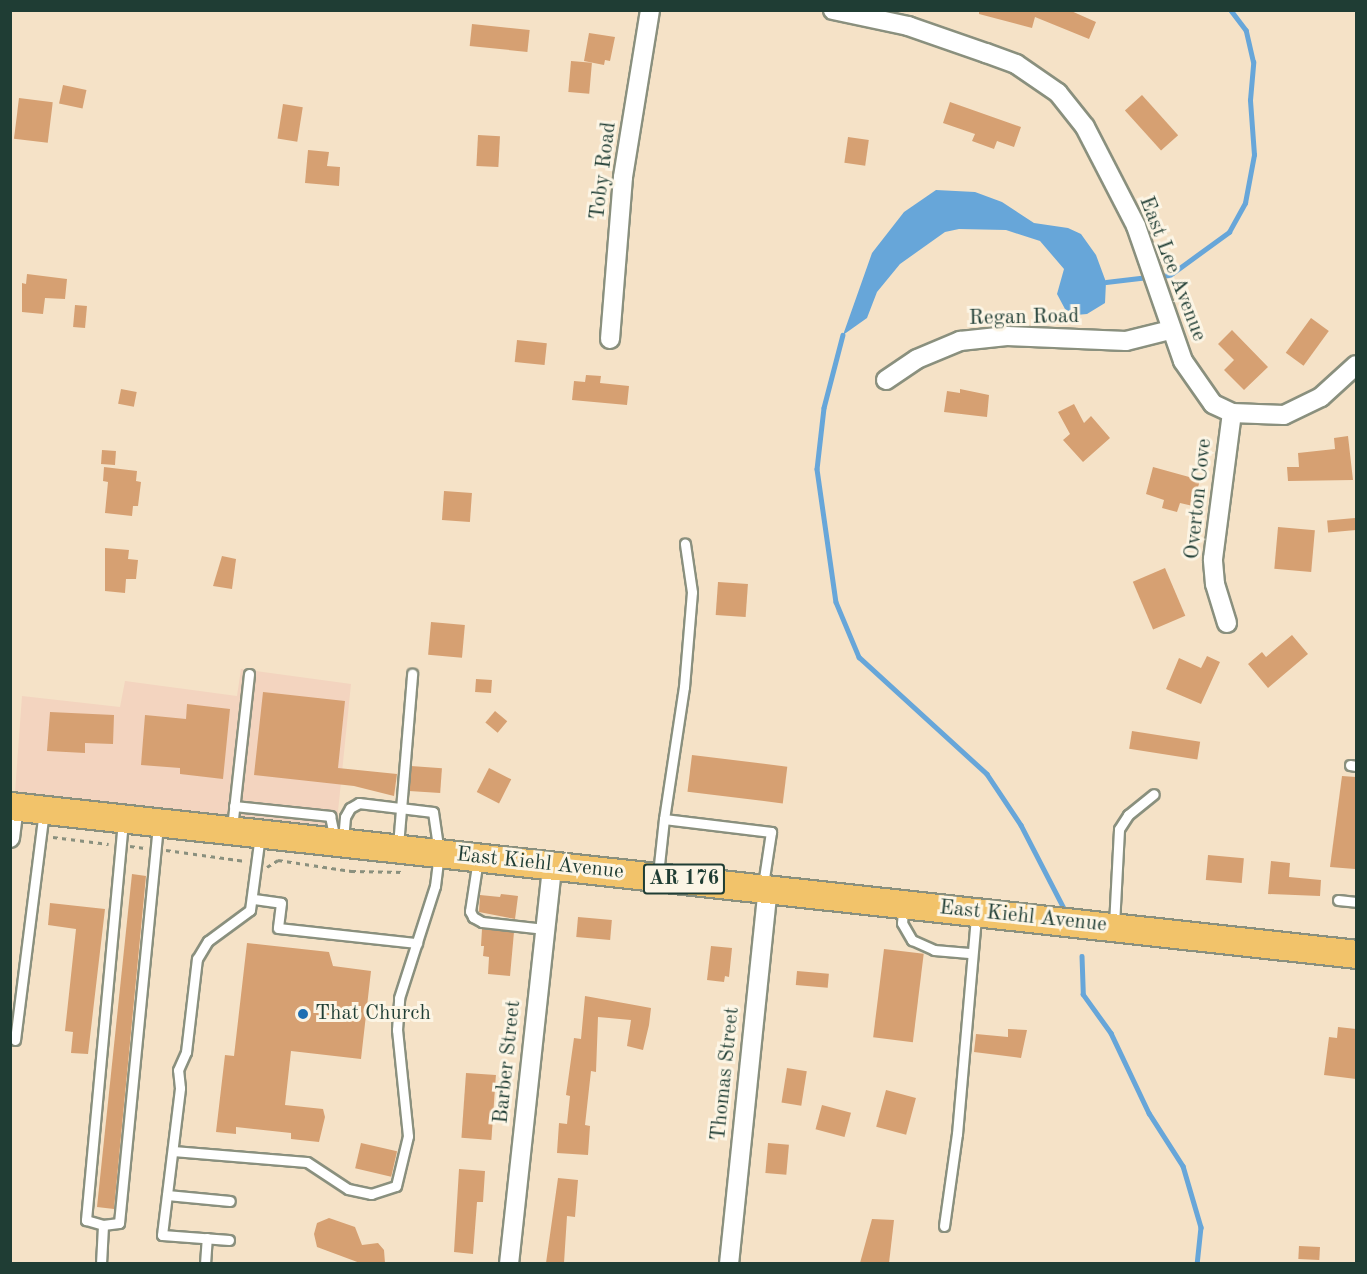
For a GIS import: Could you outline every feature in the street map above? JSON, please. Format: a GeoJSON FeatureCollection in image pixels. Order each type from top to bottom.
{"type":"FeatureCollection","features":[{"type":"Feature","properties":{"kind":"main road","name":"East Kiehl Avenue"},"geometry":{"type":"LineString","coordinates":[[12,806],[42,822],[123,818],[158,822],[233,818],[260,833],[398,848],[438,863],[478,857],[1356,954]]}},
{"type":"Feature","properties":{"kind":"street","name":"Toby Road"},"geometry":{"type":"LineString","coordinates":[[610,339],[623,177],[650,10]]}},
{"type":"Feature","properties":{"kind":"street","name":"East Lee Avenue"},"geometry":{"type":"LineString","coordinates":[[833,10],[938,36],[1016,64],[1044,81],[1084,127],[1136,226],[1160,290],[1170,330],[1203,393],[1232,413]]}},
{"type":"Feature","properties":{"kind":"street","name":"Regan Road"},"geometry":{"type":"LineString","coordinates":[[886,380],[917,359],[960,341],[1007,336],[1126,341],[1170,330]]}},
{"type":"Feature","properties":{"kind":"street"},"geometry":{"type":"LineString","coordinates":[[1232,413],[1284,415],[1321,397],[1356,365]]}},
{"type":"Feature","properties":{"kind":"street","name":"Overton Cove"},"geometry":{"type":"LineString","coordinates":[[1227,623],[1215,584],[1213,559],[1232,413]]}},
{"type":"Feature","properties":{"kind":"street"},"geometry":{"type":"LineString","coordinates":[[10,838],[12,806]]}},
{"type":"Feature","properties":{"kind":"street","name":"Barber Street"},"geometry":{"type":"LineString","coordinates":[[509,1263],[552,865]]}},
{"type":"Feature","properties":{"kind":"street","name":"Thomas Street"},"geometry":{"type":"LineString","coordinates":[[729,1263],[765,888]]}},
{"type":"Feature","properties":{"kind":"lane"},"geometry":{"type":"LineString","coordinates":[[658,876],[664,819],[684,687],[692,592],[685,544]]}},
{"type":"Feature","properties":{"kind":"lane"},"geometry":{"type":"LineString","coordinates":[[249,674],[233,818],[330,816],[339,842]]}},
{"type":"Feature","properties":{"kind":"lane"},"geometry":{"type":"LineString","coordinates":[[398,848],[412,674]]}},
{"type":"Feature","properties":{"kind":"lane"},"geometry":{"type":"LineString","coordinates":[[1114,928],[1119,829],[1128,814],[1154,794]]}},
{"type":"Feature","properties":{"kind":"lane"},"geometry":{"type":"LineString","coordinates":[[172,1151],[307,1162],[348,1189],[371,1194],[396,1186],[408,1136],[398,1030],[399,998],[430,908],[438,863],[433,812],[359,803],[350,808],[339,842]]}},
{"type":"Feature","properties":{"kind":"lane"},"geometry":{"type":"LineString","coordinates":[[123,818],[86,1220],[104,1225],[119,1223],[158,822]]}},
{"type":"Feature","properties":{"kind":"lane"},"geometry":{"type":"LineString","coordinates":[[664,819],[771,832],[765,888]]}},
{"type":"Feature","properties":{"kind":"lane"},"geometry":{"type":"LineString","coordinates":[[15,1040],[42,822]]}},
{"type":"Feature","properties":{"kind":"lane"},"geometry":{"type":"LineString","coordinates":[[229,1240],[162,1235],[180,1088],[178,1070],[186,1052],[197,959],[208,941],[250,910],[258,874],[260,833]]}},
{"type":"Feature","properties":{"kind":"lane"},"geometry":{"type":"LineString","coordinates":[[478,857],[471,902],[473,917],[482,922],[545,929]]}},
{"type":"Feature","properties":{"kind":"lane"},"geometry":{"type":"LineString","coordinates":[[254,898],[281,903],[278,928],[417,943]]}},
{"type":"Feature","properties":{"kind":"lane"},"geometry":{"type":"LineString","coordinates":[[1338,900],[1356,902]]}},
{"type":"Feature","properties":{"kind":"lane"},"geometry":{"type":"LineString","coordinates":[[904,904],[902,923],[912,940],[934,950],[972,953]]}},
{"type":"Feature","properties":{"kind":"lane"},"geometry":{"type":"LineString","coordinates":[[944,1226],[958,1124],[976,912]]}},
{"type":"Feature","properties":{"kind":"lane"},"geometry":{"type":"LineString","coordinates":[[167,1195],[230,1201]]}},
{"type":"Feature","properties":{"kind":"lane"},"geometry":{"type":"LineString","coordinates":[[100,1263],[104,1225]]}},
{"type":"Feature","properties":{"kind":"lane"},"geometry":{"type":"LineString","coordinates":[[205,1263],[207,1238]]}},
{"type":"Feature","properties":{"kind":"path"},"geometry":{"type":"LineString","coordinates":[[42,822],[120,846],[240,858],[245,860],[246,873],[258,874],[278,860],[351,871],[438,863]]}},
{"type":"Feature","properties":{"kind":"shaded area"},"geometry":{"type":"Polygon","coordinates":[[[241,669],[351,684],[335,841],[14,806],[22,696],[120,707],[125,681],[237,696],[241,669]]]}},
{"type":"Feature","properties":{"kind":"water"},"geometry":{"type":"Polygon","coordinates":[[[936,190],[975,192],[1002,202],[1034,223],[1068,228],[1081,234],[1096,255],[1106,282],[1105,303],[1087,314],[1076,315],[1065,309],[1057,294],[1064,269],[1040,241],[1006,230],[959,229],[945,232],[900,264],[877,292],[867,318],[843,335],[872,253],[904,212],[936,190]]]}},
{"type":"Feature","properties":{"kind":"building"},"geometry":{"type":"Polygon","coordinates":[[[979,10],[1069,10],[1096,22],[1089,39],[1035,17],[1032,28],[979,14],[979,10]]]}},
{"type":"Feature","properties":{"kind":"building"},"geometry":{"type":"Polygon","coordinates":[[[472,24],[530,30],[527,52],[470,46],[472,24]]]}},
{"type":"Feature","properties":{"kind":"building"},"geometry":{"type":"Polygon","coordinates":[[[589,33],[615,37],[610,61],[605,60],[604,65],[584,61],[589,33]]]}},
{"type":"Feature","properties":{"kind":"building"},"geometry":{"type":"Polygon","coordinates":[[[571,61],[592,63],[589,94],[568,92],[571,61]]]}},
{"type":"Feature","properties":{"kind":"building"},"geometry":{"type":"Polygon","coordinates":[[[63,85],[86,90],[83,109],[59,104],[63,85]]]}},
{"type":"Feature","properties":{"kind":"building"},"geometry":{"type":"Polygon","coordinates":[[[1142,95],[1178,135],[1161,151],[1125,110],[1142,95]]]}},
{"type":"Feature","properties":{"kind":"building"},"geometry":{"type":"Polygon","coordinates":[[[19,98],[53,102],[48,143],[14,139],[19,98]]]}},
{"type":"Feature","properties":{"kind":"building"},"geometry":{"type":"Polygon","coordinates":[[[950,102],[1021,127],[1014,147],[997,141],[994,149],[972,141],[975,134],[943,123],[950,102]]]}},
{"type":"Feature","properties":{"kind":"building"},"geometry":{"type":"Polygon","coordinates":[[[283,104],[303,107],[297,142],[278,139],[283,104]]]}},
{"type":"Feature","properties":{"kind":"building"},"geometry":{"type":"Polygon","coordinates":[[[478,135],[500,136],[498,167],[476,166],[478,135]]]}},
{"type":"Feature","properties":{"kind":"building"},"geometry":{"type":"Polygon","coordinates":[[[848,137],[869,140],[865,166],[844,163],[848,137]]]}},
{"type":"Feature","properties":{"kind":"building"},"geometry":{"type":"Polygon","coordinates":[[[308,150],[329,152],[327,166],[340,167],[339,186],[305,183],[308,150]]]}},
{"type":"Feature","properties":{"kind":"building"},"geometry":{"type":"Polygon","coordinates":[[[27,274],[67,279],[65,299],[45,298],[43,314],[22,312],[22,283],[26,284],[27,274]]]}},
{"type":"Feature","properties":{"kind":"building"},"geometry":{"type":"Polygon","coordinates":[[[75,305],[87,306],[85,328],[73,327],[75,305]]]}},
{"type":"Feature","properties":{"kind":"building"},"geometry":{"type":"Polygon","coordinates":[[[1311,318],[1329,331],[1304,366],[1286,353],[1311,318]]]}},
{"type":"Feature","properties":{"kind":"building"},"geometry":{"type":"Polygon","coordinates":[[[1232,330],[1268,367],[1244,390],[1224,370],[1234,360],[1218,344],[1232,330]]]}},
{"type":"Feature","properties":{"kind":"building"},"geometry":{"type":"Polygon","coordinates":[[[517,340],[547,343],[545,365],[515,362],[517,340]]]}},
{"type":"Feature","properties":{"kind":"building"},"geometry":{"type":"Polygon","coordinates":[[[586,375],[601,376],[600,383],[629,386],[627,405],[572,400],[574,381],[585,382],[586,375]]]}},
{"type":"Feature","properties":{"kind":"building"},"geometry":{"type":"Polygon","coordinates":[[[121,389],[137,392],[134,407],[118,404],[121,389]]]}},
{"type":"Feature","properties":{"kind":"building"},"geometry":{"type":"Polygon","coordinates":[[[960,389],[989,395],[987,417],[944,412],[947,391],[960,393],[960,389]]]}},
{"type":"Feature","properties":{"kind":"building"},"geometry":{"type":"Polygon","coordinates":[[[1074,404],[1084,423],[1091,416],[1110,438],[1083,462],[1063,440],[1070,434],[1058,412],[1074,404]]]}},
{"type":"Feature","properties":{"kind":"building"},"geometry":{"type":"Polygon","coordinates":[[[1348,436],[1353,480],[1288,481],[1287,467],[1299,467],[1298,453],[1335,449],[1334,438],[1348,436]]]}},
{"type":"Feature","properties":{"kind":"building"},"geometry":{"type":"Polygon","coordinates":[[[102,450],[116,451],[115,465],[101,464],[102,450]]]}},
{"type":"Feature","properties":{"kind":"building"},"geometry":{"type":"Polygon","coordinates":[[[104,467],[137,471],[136,481],[141,482],[138,506],[133,506],[132,516],[105,513],[108,482],[103,481],[104,467]]]}},
{"type":"Feature","properties":{"kind":"building"},"geometry":{"type":"Polygon","coordinates":[[[1153,467],[1200,480],[1193,506],[1180,503],[1177,512],[1162,508],[1164,500],[1146,494],[1153,467]]]}},
{"type":"Feature","properties":{"kind":"building"},"geometry":{"type":"Polygon","coordinates":[[[444,491],[472,493],[470,522],[442,520],[444,491]]]}},
{"type":"Feature","properties":{"kind":"building"},"geometry":{"type":"Polygon","coordinates":[[[1355,518],[1356,530],[1328,532],[1327,520],[1355,518]]]}},
{"type":"Feature","properties":{"kind":"building"},"geometry":{"type":"Polygon","coordinates":[[[1278,527],[1315,530],[1311,572],[1274,569],[1278,527]]]}},
{"type":"Feature","properties":{"kind":"building"},"geometry":{"type":"Polygon","coordinates":[[[105,548],[129,550],[128,559],[138,560],[136,579],[126,579],[125,593],[105,591],[105,548]]]}},
{"type":"Feature","properties":{"kind":"building"},"geometry":{"type":"Polygon","coordinates":[[[222,556],[236,559],[232,589],[213,586],[222,556]]]}},
{"type":"Feature","properties":{"kind":"building"},"geometry":{"type":"Polygon","coordinates":[[[1165,568],[1185,616],[1153,630],[1133,582],[1165,568]]]}},
{"type":"Feature","properties":{"kind":"building"},"geometry":{"type":"Polygon","coordinates":[[[718,582],[748,584],[746,617],[716,615],[718,582]]]}},
{"type":"Feature","properties":{"kind":"building"},"geometry":{"type":"Polygon","coordinates":[[[431,622],[465,625],[462,658],[428,655],[431,622]]]}},
{"type":"Feature","properties":{"kind":"building"},"geometry":{"type":"Polygon","coordinates":[[[1292,635],[1308,654],[1268,688],[1248,664],[1262,652],[1266,657],[1292,635]]]}},
{"type":"Feature","properties":{"kind":"building"},"geometry":{"type":"Polygon","coordinates":[[[1207,656],[1220,662],[1201,704],[1166,689],[1179,658],[1201,668],[1207,656]]]}},
{"type":"Feature","properties":{"kind":"building"},"geometry":{"type":"Polygon","coordinates":[[[476,679],[492,680],[491,693],[475,692],[476,679]]]}},
{"type":"Feature","properties":{"kind":"building"},"geometry":{"type":"Polygon","coordinates":[[[263,692],[345,701],[338,768],[397,774],[394,796],[354,786],[254,775],[263,692]]]}},
{"type":"Feature","properties":{"kind":"building"},"geometry":{"type":"Polygon","coordinates":[[[187,704],[230,709],[223,779],[180,774],[180,768],[141,765],[145,715],[186,719],[187,704]]]}},
{"type":"Feature","properties":{"kind":"building"},"geometry":{"type":"Polygon","coordinates":[[[495,711],[507,721],[498,733],[485,722],[495,711]]]}},
{"type":"Feature","properties":{"kind":"building"},"geometry":{"type":"Polygon","coordinates":[[[50,712],[114,715],[113,744],[85,743],[85,753],[47,751],[50,712]]]}},
{"type":"Feature","properties":{"kind":"building"},"geometry":{"type":"Polygon","coordinates":[[[1132,731],[1200,742],[1197,760],[1129,749],[1132,731]]]}},
{"type":"Feature","properties":{"kind":"building"},"geometry":{"type":"Polygon","coordinates":[[[692,755],[787,767],[783,803],[687,792],[692,755]]]}},
{"type":"Feature","properties":{"kind":"building"},"geometry":{"type":"Polygon","coordinates":[[[411,766],[442,768],[440,793],[409,791],[411,766]]]}},
{"type":"Feature","properties":{"kind":"building"},"geometry":{"type":"Polygon","coordinates":[[[489,768],[511,779],[499,803],[477,792],[489,768]]]}},
{"type":"Feature","properties":{"kind":"building"},"geometry":{"type":"Polygon","coordinates":[[[1342,776],[1356,777],[1355,869],[1330,867],[1342,776]]]}},
{"type":"Feature","properties":{"kind":"building"},"geometry":{"type":"Polygon","coordinates":[[[1208,855],[1244,858],[1242,883],[1206,880],[1208,855]]]}},
{"type":"Feature","properties":{"kind":"building"},"geometry":{"type":"Polygon","coordinates":[[[1271,861],[1290,863],[1289,877],[1321,880],[1320,896],[1268,894],[1271,861]]]}},
{"type":"Feature","properties":{"kind":"building"},"geometry":{"type":"Polygon","coordinates":[[[132,874],[146,876],[114,1209],[97,1207],[132,874]]]}},
{"type":"Feature","properties":{"kind":"building"},"geometry":{"type":"Polygon","coordinates":[[[501,894],[518,896],[515,919],[479,912],[480,895],[500,897],[501,894]]]}},
{"type":"Feature","properties":{"kind":"building"},"geometry":{"type":"Polygon","coordinates":[[[50,903],[105,909],[88,1054],[71,1053],[73,1032],[65,1031],[76,929],[48,925],[50,903]]]}},
{"type":"Feature","properties":{"kind":"building"},"geometry":{"type":"Polygon","coordinates":[[[578,917],[612,920],[610,940],[576,937],[578,917]]]}},
{"type":"Feature","properties":{"kind":"building"},"geometry":{"type":"Polygon","coordinates":[[[482,929],[514,932],[510,976],[488,974],[489,957],[483,956],[484,946],[481,946],[482,929]]]}},
{"type":"Feature","properties":{"kind":"building"},"geometry":{"type":"Polygon","coordinates":[[[247,943],[329,952],[333,966],[371,971],[361,1059],[291,1051],[285,1105],[323,1109],[325,1117],[319,1142],[291,1139],[291,1133],[236,1127],[236,1134],[216,1132],[225,1055],[234,1056],[247,943]]]}},
{"type":"Feature","properties":{"kind":"building"},"geometry":{"type":"Polygon","coordinates":[[[711,946],[732,948],[729,977],[725,976],[724,982],[707,980],[711,946]]]}},
{"type":"Feature","properties":{"kind":"building"},"geometry":{"type":"Polygon","coordinates":[[[884,949],[924,954],[913,1042],[873,1037],[884,949]]]}},
{"type":"Feature","properties":{"kind":"building"},"geometry":{"type":"Polygon","coordinates":[[[797,971],[829,974],[828,988],[796,985],[797,971]]]}},
{"type":"Feature","properties":{"kind":"building"},"geometry":{"type":"Polygon","coordinates":[[[585,996],[651,1008],[649,1025],[643,1050],[627,1046],[631,1020],[598,1017],[596,1072],[591,1071],[585,1125],[590,1126],[588,1155],[557,1153],[559,1123],[567,1124],[570,1096],[566,1095],[574,1038],[581,1039],[585,996]]]}},
{"type":"Feature","properties":{"kind":"building"},"geometry":{"type":"Polygon","coordinates":[[[1338,1027],[1356,1029],[1356,1079],[1324,1075],[1329,1037],[1337,1038],[1338,1027]]]}},
{"type":"Feature","properties":{"kind":"building"},"geometry":{"type":"Polygon","coordinates":[[[1008,1029],[1027,1030],[1021,1058],[974,1052],[976,1034],[1008,1037],[1008,1029]]]}},
{"type":"Feature","properties":{"kind":"building"},"geometry":{"type":"Polygon","coordinates":[[[787,1068],[807,1071],[801,1106],[782,1103],[787,1068]]]}},
{"type":"Feature","properties":{"kind":"building"},"geometry":{"type":"Polygon","coordinates":[[[466,1073],[496,1075],[491,1140],[461,1138],[466,1073]]]}},
{"type":"Feature","properties":{"kind":"building"},"geometry":{"type":"Polygon","coordinates":[[[886,1090],[916,1098],[906,1135],[876,1127],[886,1090]]]}},
{"type":"Feature","properties":{"kind":"building"},"geometry":{"type":"Polygon","coordinates":[[[822,1105],[851,1113],[845,1137],[816,1129],[822,1105]]]}},
{"type":"Feature","properties":{"kind":"building"},"geometry":{"type":"Polygon","coordinates":[[[361,1143],[397,1151],[391,1177],[355,1168],[361,1143]]]}},
{"type":"Feature","properties":{"kind":"building"},"geometry":{"type":"Polygon","coordinates":[[[768,1143],[789,1145],[786,1175],[765,1173],[768,1143]]]}},
{"type":"Feature","properties":{"kind":"building"},"geometry":{"type":"Polygon","coordinates":[[[459,1169],[485,1171],[483,1202],[477,1202],[473,1254],[454,1252],[459,1169]]]}},
{"type":"Feature","properties":{"kind":"building"},"geometry":{"type":"Polygon","coordinates":[[[558,1178],[578,1180],[575,1217],[567,1216],[564,1263],[546,1263],[558,1178]]]}},
{"type":"Feature","properties":{"kind":"building"},"geometry":{"type":"Polygon","coordinates":[[[329,1218],[355,1227],[362,1245],[378,1243],[384,1250],[385,1263],[360,1263],[317,1247],[314,1234],[317,1223],[329,1218]]]}},
{"type":"Feature","properties":{"kind":"building"},"geometry":{"type":"Polygon","coordinates":[[[872,1219],[894,1220],[889,1263],[860,1263],[872,1219]]]}},
{"type":"Feature","properties":{"kind":"building"},"geometry":{"type":"Polygon","coordinates":[[[1299,1246],[1320,1247],[1319,1260],[1298,1259],[1299,1246]]]}},
{"type":"Feature","properties":{"kind":"waterway"},"geometry":{"type":"LineString","coordinates":[[1159,276],[1170,275],[1229,232],[1245,203],[1254,155],[1250,100],[1253,62],[1246,31],[1230,10]]}},
{"type":"Feature","properties":{"kind":"waterway"},"geometry":{"type":"LineString","coordinates":[[1106,282],[1148,277]]}},
{"type":"Feature","properties":{"kind":"waterway"},"geometry":{"type":"LineString","coordinates":[[843,335],[824,408],[817,469],[836,602],[859,657],[987,774],[1021,825],[1066,912]]}},
{"type":"Feature","properties":{"kind":"waterway"},"geometry":{"type":"LineString","coordinates":[[1082,956],[1083,994],[1111,1033],[1149,1113],[1183,1166],[1201,1227],[1197,1264]]}},
{"type":"Feature","properties":{"kind":"place","name":"That Church"},"geometry":{"type":"Point","coordinates":[303,1014]}}]}
